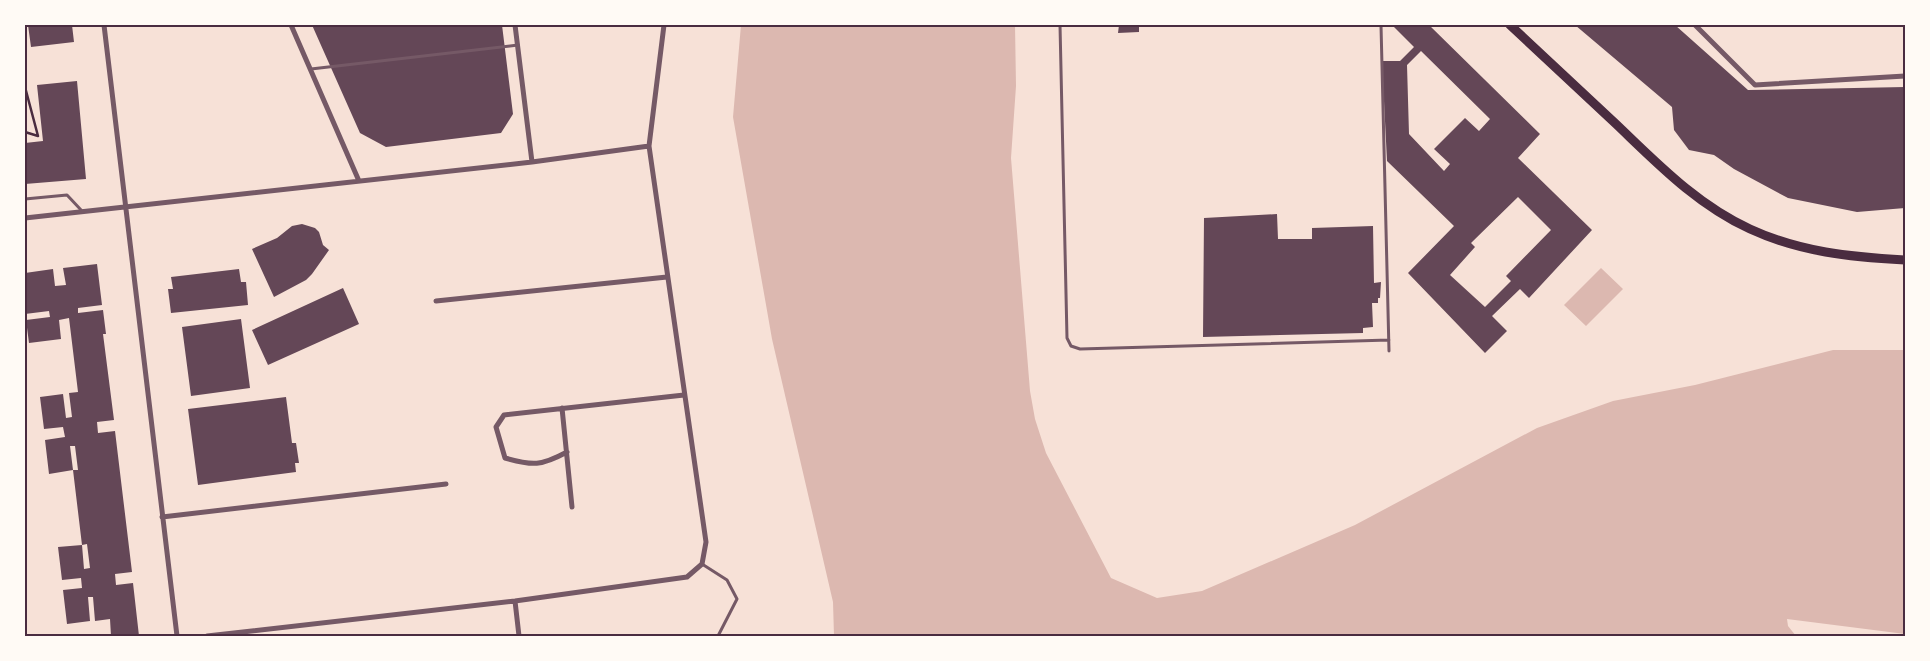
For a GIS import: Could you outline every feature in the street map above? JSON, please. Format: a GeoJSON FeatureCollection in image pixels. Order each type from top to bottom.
{"type":"FeatureCollection","features":[{"type":"Feature","properties":{"kind":"main road"},"geometry":{"type":"LineString","coordinates":[[1510,25],[1672,177],[1711,208],[1751,229],[1798,246],[1836,255],[1905,260]]}},
{"type":"Feature","properties":{"kind":"street"},"geometry":{"type":"LineString","coordinates":[[104,25],[124,208],[177,636]]}},
{"type":"Feature","properties":{"kind":"street"},"geometry":{"type":"LineString","coordinates":[[291,25],[359,181]]}},
{"type":"Feature","properties":{"kind":"street"},"geometry":{"type":"LineString","coordinates":[[515,25],[532,162]]}},
{"type":"Feature","properties":{"kind":"street"},"geometry":{"type":"LineString","coordinates":[[207,636],[515,601],[687,577],[702,564],[706,542],[667,277],[650,146],[664,25]]}},
{"type":"Feature","properties":{"kind":"street"},"geometry":{"type":"LineString","coordinates":[[1695,25],[1755,84],[1905,76]]}},
{"type":"Feature","properties":{"kind":"street"},"geometry":{"type":"LineString","coordinates":[[25,218],[532,162],[650,146]]}},
{"type":"Feature","properties":{"kind":"street"},"geometry":{"type":"LineString","coordinates":[[436,301],[667,277]]}},
{"type":"Feature","properties":{"kind":"street"},"geometry":{"type":"LineString","coordinates":[[567,452],[547,462],[526,464],[505,458],[496,427],[504,414],[684,395]]}},
{"type":"Feature","properties":{"kind":"street"},"geometry":{"type":"LineString","coordinates":[[562,408],[572,506]]}},
{"type":"Feature","properties":{"kind":"street"},"geometry":{"type":"LineString","coordinates":[[162,516],[446,484]]}},
{"type":"Feature","properties":{"kind":"street"},"geometry":{"type":"LineString","coordinates":[[515,601],[519,636]]}},
{"type":"Feature","properties":{"kind":"lane"},"geometry":{"type":"LineString","coordinates":[[1060,25],[1068,338],[1071,346],[1080,349],[1389,340]]}},
{"type":"Feature","properties":{"kind":"lane"},"geometry":{"type":"LineString","coordinates":[[1381,25],[1389,351]]}},
{"type":"Feature","properties":{"kind":"lane"},"geometry":{"type":"LineString","coordinates":[[311,70],[518,45]]}},
{"type":"Feature","properties":{"kind":"lane"},"geometry":{"type":"LineString","coordinates":[[25,199],[67,195],[82,212]]}},
{"type":"Feature","properties":{"kind":"lane"},"geometry":{"type":"LineString","coordinates":[[702,564],[727,580],[737,599],[718,636]]}},
{"type":"Feature","properties":{"kind":"path"},"geometry":{"type":"LineString","coordinates":[[25,87],[38,136],[25,132]]}},
{"type":"Feature","properties":{"kind":"shaded area"},"geometry":{"type":"Polygon","coordinates":[[[741,25],[1015,25],[1016,86],[1011,158],[1030,391],[1035,419],[1046,453],[1111,578],[1157,598],[1202,591],[1355,525],[1537,428],[1613,401],[1695,385],[1833,350],[1905,350],[1905,634],[1787,619],[1788,626],[1796,636],[834,636],[833,602],[772,339],[733,117],[741,25]]]}},
{"type":"Feature","properties":{"kind":"shaded area"},"geometry":{"type":"Polygon","coordinates":[[[1601,268],[1623,289],[1586,326],[1564,305],[1601,268]]]}},
{"type":"Feature","properties":{"kind":"building"},"geometry":{"type":"Polygon","coordinates":[[[28,25],[72,25],[74,42],[31,47],[28,25]]]}},
{"type":"Feature","properties":{"kind":"building"},"geometry":{"type":"Polygon","coordinates":[[[312,25],[502,25],[513,114],[501,133],[386,147],[360,133],[312,25]]]}},
{"type":"Feature","properties":{"kind":"building"},"geometry":{"type":"Polygon","coordinates":[[[1119,25],[1139,25],[1139,32],[1118,33],[1119,25]]]}},
{"type":"Feature","properties":{"kind":"building"},"geometry":{"type":"Polygon","coordinates":[[[1392,25],[1429,25],[1540,134],[1518,158],[1592,230],[1529,298],[1520,289],[1492,316],[1507,331],[1485,353],[1408,273],[1454,226],[1387,161],[1382,61],[1400,61],[1414,47],[1392,25]],[[1421,51],[1407,65],[1409,134],[1444,171],[1450,164],[1434,149],[1465,118],[1479,131],[1490,119],[1421,51]],[[1518,197],[1471,243],[1475,247],[1450,275],[1485,307],[1511,281],[1506,276],[1551,230],[1518,197]]]}},
{"type":"Feature","properties":{"kind":"building"},"geometry":{"type":"Polygon","coordinates":[[[1575,25],[1675,25],[1748,90],[1905,87],[1905,208],[1857,212],[1788,198],[1734,169],[1714,155],[1689,150],[1674,130],[1672,107],[1575,25]]]}},
{"type":"Feature","properties":{"kind":"building"},"geometry":{"type":"Polygon","coordinates":[[[77,81],[86,179],[25,184],[25,143],[43,141],[37,85],[77,81]]]}},
{"type":"Feature","properties":{"kind":"building"},"geometry":{"type":"Polygon","coordinates":[[[1277,214],[1278,239],[1312,239],[1312,228],[1373,226],[1374,283],[1381,282],[1378,303],[1372,303],[1373,327],[1363,328],[1363,333],[1203,337],[1204,218],[1277,214]]]}},
{"type":"Feature","properties":{"kind":"building"},"geometry":{"type":"Polygon","coordinates":[[[302,224],[315,228],[319,232],[323,245],[329,250],[306,280],[274,297],[252,249],[277,238],[292,226],[302,224]]]}},
{"type":"Feature","properties":{"kind":"building"},"geometry":{"type":"Polygon","coordinates":[[[97,264],[102,305],[78,308],[78,313],[103,310],[106,334],[103,334],[114,420],[97,422],[98,433],[115,431],[132,572],[115,574],[116,585],[133,583],[139,636],[111,636],[110,619],[95,621],[93,597],[88,597],[90,621],[67,624],[63,590],[82,588],[81,578],[62,580],[58,547],[82,545],[73,470],[49,474],[45,440],[65,437],[63,427],[44,429],[40,397],[63,394],[66,418],[72,417],[69,393],[78,392],[69,318],[59,320],[61,339],[29,343],[26,320],[50,317],[49,311],[25,314],[25,273],[53,269],[55,286],[66,285],[63,268],[97,264]],[[70,446],[73,470],[78,470],[75,446],[70,446]],[[87,544],[82,545],[84,569],[90,568],[87,544]]]}},
{"type":"Feature","properties":{"kind":"building"},"geometry":{"type":"Polygon","coordinates":[[[239,269],[241,282],[246,282],[248,305],[171,313],[168,289],[173,289],[171,277],[239,269]]]}},
{"type":"Feature","properties":{"kind":"building"},"geometry":{"type":"Polygon","coordinates":[[[343,288],[359,324],[268,365],[252,330],[343,288]]]}},
{"type":"Feature","properties":{"kind":"building"},"geometry":{"type":"Polygon","coordinates":[[[241,319],[250,388],[191,396],[182,327],[241,319]]]}},
{"type":"Feature","properties":{"kind":"building"},"geometry":{"type":"Polygon","coordinates":[[[286,397],[292,443],[296,443],[299,463],[295,463],[296,472],[198,485],[188,409],[286,397]]]}}]}
